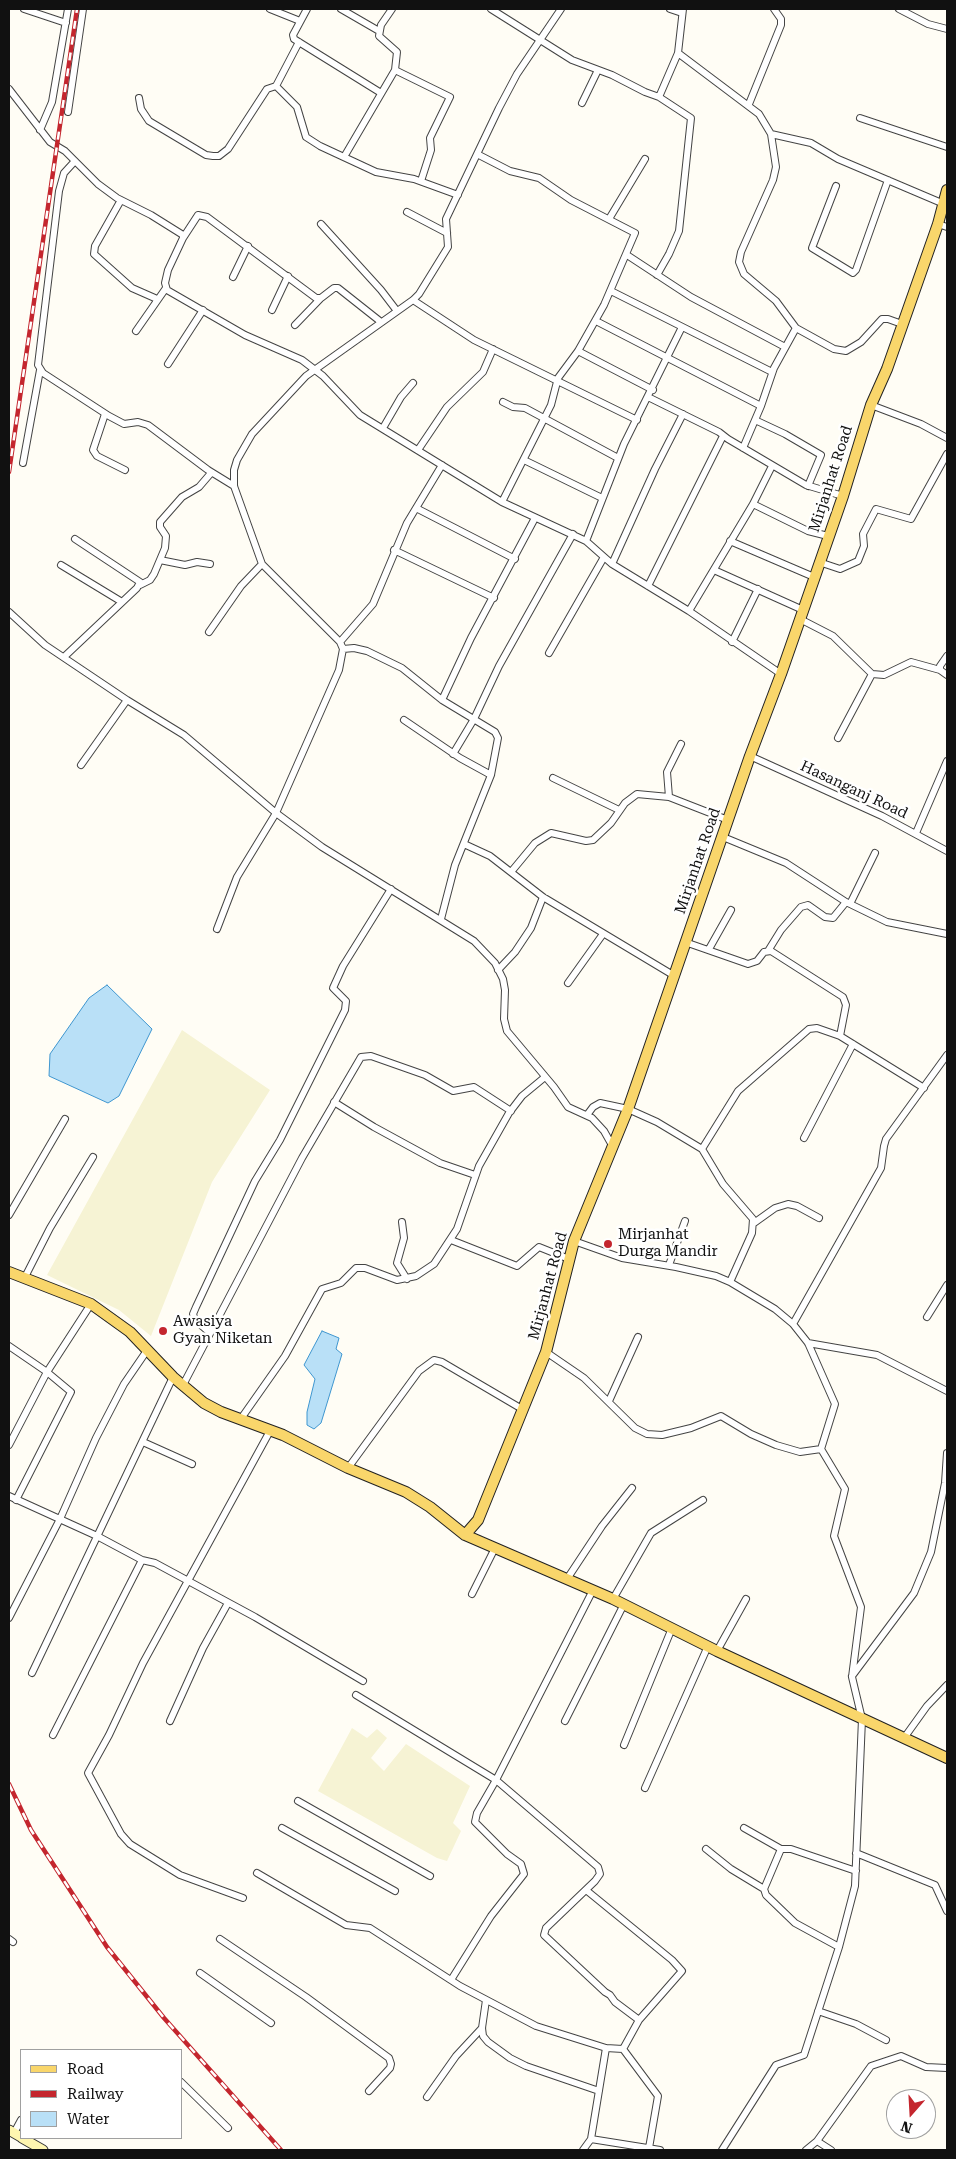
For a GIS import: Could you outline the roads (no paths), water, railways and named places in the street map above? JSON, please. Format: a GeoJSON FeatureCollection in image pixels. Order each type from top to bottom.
{"type":"FeatureCollection","features":[{"type":"Feature","properties":{"kind":"main road","name":"Mirjanhat Road"},"geometry":{"type":"LineString","coordinates":[[465,1535],[478,1520],[546,1352],[574,1241],[614,1148],[628,1110],[673,975],[843,496],[871,405],[943,225],[947,190]]}},
{"type":"Feature","properties":{"kind":"main road"},"geometry":{"type":"LineString","coordinates":[[9,1272],[91,1304],[130,1332],[173,1377],[204,1403],[406,1492],[430,1506],[465,1535],[624,1604],[712,1649],[947,1758]]}},
{"type":"Feature","properties":{"kind":"street"},"geometry":{"type":"LineString","coordinates":[[24,9],[66,23]]}},
{"type":"Feature","properties":{"kind":"street"},"geometry":{"type":"LineString","coordinates":[[40,130],[52,102],[68,9]]}},
{"type":"Feature","properties":{"kind":"street"},"geometry":{"type":"LineString","coordinates":[[68,112],[83,9]]}},
{"type":"Feature","properties":{"kind":"street"},"geometry":{"type":"LineString","coordinates":[[270,9],[300,21]]}},
{"type":"Feature","properties":{"kind":"street"},"geometry":{"type":"LineString","coordinates":[[307,9],[293,37],[381,92]]}},
{"type":"Feature","properties":{"kind":"street"},"geometry":{"type":"LineString","coordinates":[[341,9],[379,31]]}},
{"type":"Feature","properties":{"kind":"street"},"geometry":{"type":"LineString","coordinates":[[344,157],[395,70],[397,52],[380,39],[379,31],[392,9]]}},
{"type":"Feature","properties":{"kind":"street"},"geometry":{"type":"LineString","coordinates":[[491,9],[572,60],[615,76],[645,92],[659,97],[687,114],[691,122],[679,231],[669,254],[656,275]]}},
{"type":"Feature","properties":{"kind":"street"},"geometry":{"type":"LineString","coordinates":[[441,919],[455,865],[491,775],[498,738],[495,732],[442,700],[402,668],[361,649],[342,646],[262,564],[234,486],[234,470],[237,460],[252,434],[300,382],[414,300],[448,247],[445,223],[509,89],[561,9]]}},
{"type":"Feature","properties":{"kind":"street"},"geometry":{"type":"LineString","coordinates":[[659,97],[678,53],[683,11],[670,9]]}},
{"type":"Feature","properties":{"kind":"street"},"geometry":{"type":"LineString","coordinates":[[749,104],[781,25],[781,19],[774,9]]}},
{"type":"Feature","properties":{"kind":"street"},"geometry":{"type":"LineString","coordinates":[[899,9],[928,24],[947,29]]}},
{"type":"Feature","properties":{"kind":"street"},"geometry":{"type":"LineString","coordinates":[[139,98],[141,109],[149,120],[199,151],[219,156],[228,149],[267,90],[276,86],[299,42]]}},
{"type":"Feature","properties":{"kind":"street"},"geometry":{"type":"LineString","coordinates":[[678,53],[749,104],[759,114],[771,134],[775,174],[741,252],[739,262],[744,274],[776,301],[796,328],[834,349],[846,351],[861,342],[882,319],[902,324]]}},
{"type":"Feature","properties":{"kind":"street"},"geometry":{"type":"LineString","coordinates":[[395,70],[450,97],[430,138],[431,150],[421,181]]}},
{"type":"Feature","properties":{"kind":"street"},"geometry":{"type":"LineString","coordinates":[[582,103],[598,70]]}},
{"type":"Feature","properties":{"kind":"street"},"geometry":{"type":"LineString","coordinates":[[276,86],[297,107],[306,137],[376,172],[421,181],[458,195]]}},
{"type":"Feature","properties":{"kind":"street"},"geometry":{"type":"LineString","coordinates":[[9,89],[50,142],[75,161],[98,184],[121,200],[162,221],[181,234],[183,238]]}},
{"type":"Feature","properties":{"kind":"street"},"geometry":{"type":"LineString","coordinates":[[860,118],[947,147]]}},
{"type":"Feature","properties":{"kind":"street"},"geometry":{"type":"LineString","coordinates":[[771,134],[811,143],[838,159],[944,204]]}},
{"type":"Feature","properties":{"kind":"street"},"geometry":{"type":"LineString","coordinates":[[477,154],[510,171],[535,176],[571,200],[635,232],[611,291],[596,321],[557,382],[556,390],[544,418],[502,502]]}},
{"type":"Feature","properties":{"kind":"street"},"geometry":{"type":"LineString","coordinates":[[608,219],[645,160]]}},
{"type":"Feature","properties":{"kind":"street"},"geometry":{"type":"LineString","coordinates":[[23,463],[40,370],[38,361],[59,191],[64,173],[75,161]]}},
{"type":"Feature","properties":{"kind":"street"},"geometry":{"type":"LineString","coordinates":[[836,186],[812,248],[853,273],[856,270],[888,180]]}},
{"type":"Feature","properties":{"kind":"street"},"geometry":{"type":"LineString","coordinates":[[121,200],[96,246],[94,254],[132,288],[157,299]]}},
{"type":"Feature","properties":{"kind":"street"},"geometry":{"type":"LineString","coordinates":[[406,212],[447,233]]}},
{"type":"Feature","properties":{"kind":"street"},"geometry":{"type":"LineString","coordinates":[[136,331],[166,288],[168,270],[183,238],[196,216],[200,215],[211,220],[321,298]]}},
{"type":"Feature","properties":{"kind":"street"},"geometry":{"type":"LineString","coordinates":[[321,224],[381,290],[397,311]]}},
{"type":"Feature","properties":{"kind":"street"},"geometry":{"type":"LineString","coordinates":[[232,276],[248,246]]}},
{"type":"Feature","properties":{"kind":"street"},"geometry":{"type":"LineString","coordinates":[[627,255],[691,297],[785,347]]}},
{"type":"Feature","properties":{"kind":"street"},"geometry":{"type":"LineString","coordinates":[[272,310],[288,276]]}},
{"type":"Feature","properties":{"kind":"street"},"geometry":{"type":"LineString","coordinates":[[166,288],[252,338],[295,356],[316,370],[355,410],[502,502],[573,534],[586,542],[612,564],[689,611],[781,674]]}},
{"type":"Feature","properties":{"kind":"street"},"geometry":{"type":"LineString","coordinates":[[295,325],[321,298],[338,288],[381,322]]}},
{"type":"Feature","properties":{"kind":"street"},"geometry":{"type":"LineString","coordinates":[[611,291],[772,372]]}},
{"type":"Feature","properties":{"kind":"street"},"geometry":{"type":"LineString","coordinates":[[414,300],[462,333],[557,382],[637,420]]}},
{"type":"Feature","properties":{"kind":"street"},"geometry":{"type":"LineString","coordinates":[[168,364],[203,310]]}},
{"type":"Feature","properties":{"kind":"street"},"geometry":{"type":"LineString","coordinates":[[596,321],[761,406]]}},
{"type":"Feature","properties":{"kind":"street"},"geometry":{"type":"LineString","coordinates":[[586,542],[618,458],[682,327]]}},
{"type":"Feature","properties":{"kind":"street"},"geometry":{"type":"LineString","coordinates":[[743,448],[761,406],[772,372],[796,328]]}},
{"type":"Feature","properties":{"kind":"street"},"geometry":{"type":"LineString","coordinates":[[418,450],[447,407],[483,372],[493,349]]}},
{"type":"Feature","properties":{"kind":"street"},"geometry":{"type":"LineString","coordinates":[[578,351],[652,390]]}},
{"type":"Feature","properties":{"kind":"street"},"geometry":{"type":"LineString","coordinates":[[40,370],[105,414],[124,424],[138,422],[148,424],[211,472],[234,486]]}},
{"type":"Feature","properties":{"kind":"street"},"geometry":{"type":"LineString","coordinates":[[383,428],[401,397],[413,383]]}},
{"type":"Feature","properties":{"kind":"street"},"geometry":{"type":"LineString","coordinates":[[648,397],[723,436],[808,486],[843,496]]}},
{"type":"Feature","properties":{"kind":"street"},"geometry":{"type":"LineString","coordinates":[[503,402],[513,407],[525,408],[618,458]]}},
{"type":"Feature","properties":{"kind":"street"},"geometry":{"type":"LineString","coordinates":[[871,405],[922,424],[947,438]]}},
{"type":"Feature","properties":{"kind":"street"},"geometry":{"type":"LineString","coordinates":[[105,414],[93,450],[97,456],[125,470]]}},
{"type":"Feature","properties":{"kind":"street"},"geometry":{"type":"LineString","coordinates":[[612,564],[655,468],[683,414]]}},
{"type":"Feature","properties":{"kind":"street"},"geometry":{"type":"LineString","coordinates":[[755,420],[785,434],[821,455],[808,486]]}},
{"type":"Feature","properties":{"kind":"street"},"geometry":{"type":"LineString","coordinates":[[648,586],[723,436]]}},
{"type":"Feature","properties":{"kind":"street"},"geometry":{"type":"LineString","coordinates":[[819,562],[840,569],[858,561],[864,546],[863,534],[876,509],[911,519],[947,454]]}},
{"type":"Feature","properties":{"kind":"street"},"geometry":{"type":"LineString","coordinates":[[524,460],[602,498]]}},
{"type":"Feature","properties":{"kind":"street"},"geometry":{"type":"LineString","coordinates":[[217,929],[238,877],[276,813],[339,670],[342,646],[373,604],[394,550],[442,465]]}},
{"type":"Feature","properties":{"kind":"street"},"geometry":{"type":"LineString","coordinates":[[689,611],[753,504],[772,466]]}},
{"type":"Feature","properties":{"kind":"street"},"geometry":{"type":"LineString","coordinates":[[64,657],[140,585],[150,580],[160,560],[166,541],[160,528],[160,522],[182,497],[199,487],[211,472]]}},
{"type":"Feature","properties":{"kind":"street"},"geometry":{"type":"LineString","coordinates":[[753,504],[808,532],[828,536]]}},
{"type":"Feature","properties":{"kind":"street"},"geometry":{"type":"LineString","coordinates":[[416,508],[515,559]]}},
{"type":"Feature","properties":{"kind":"street"},"geometry":{"type":"LineString","coordinates":[[442,700],[471,638],[515,559],[535,518]]}},
{"type":"Feature","properties":{"kind":"street"},"geometry":{"type":"LineString","coordinates":[[453,754],[474,719],[499,666],[573,534]]}},
{"type":"Feature","properties":{"kind":"street"},"geometry":{"type":"LineString","coordinates":[[75,539],[138,579],[140,585]]}},
{"type":"Feature","properties":{"kind":"street"},"geometry":{"type":"LineString","coordinates":[[730,541],[814,577]]}},
{"type":"Feature","properties":{"kind":"street"},"geometry":{"type":"LineString","coordinates":[[394,550],[494,598]]}},
{"type":"Feature","properties":{"kind":"street"},"geometry":{"type":"LineString","coordinates":[[549,653],[604,557]]}},
{"type":"Feature","properties":{"kind":"street"},"geometry":{"type":"LineString","coordinates":[[160,560],[185,565],[197,562],[210,564]]}},
{"type":"Feature","properties":{"kind":"street"},"geometry":{"type":"LineString","coordinates":[[209,632],[241,586],[262,564]]}},
{"type":"Feature","properties":{"kind":"street"},"geometry":{"type":"LineString","coordinates":[[61,565],[122,602]]}},
{"type":"Feature","properties":{"kind":"street"},"geometry":{"type":"LineString","coordinates":[[714,570],[758,589],[801,614],[833,636],[872,674],[884,675],[911,662],[940,670],[947,676]]}},
{"type":"Feature","properties":{"kind":"street"},"geometry":{"type":"LineString","coordinates":[[732,642],[758,589]]}},
{"type":"Feature","properties":{"kind":"street"},"geometry":{"type":"LineString","coordinates":[[9,612],[45,645],[127,700],[184,735],[276,813],[338,858],[441,919],[474,941],[495,962],[498,970],[505,990],[504,1019],[507,1031],[546,1077],[568,1107],[587,1115],[600,1126],[614,1148]]}},
{"type":"Feature","properties":{"kind":"street"},"geometry":{"type":"LineString","coordinates":[[940,670],[940,666],[947,656]]}},
{"type":"Feature","properties":{"kind":"street"},"geometry":{"type":"LineString","coordinates":[[838,738],[872,674]]}},
{"type":"Feature","properties":{"kind":"street"},"geometry":{"type":"LineString","coordinates":[[81,765],[127,700]]}},
{"type":"Feature","properties":{"kind":"street"},"geometry":{"type":"LineString","coordinates":[[404,720],[453,754],[491,775]]}},
{"type":"Feature","properties":{"kind":"street"},"geometry":{"type":"LineString","coordinates":[[669,797],[667,772],[681,744]]}},
{"type":"Feature","properties":{"kind":"street","name":"Hasanganj Road"},"geometry":{"type":"LineString","coordinates":[[750,756],[916,833],[947,851]]}},
{"type":"Feature","properties":{"kind":"street"},"geometry":{"type":"LineString","coordinates":[[916,833],[947,761]]}},
{"type":"Feature","properties":{"kind":"street"},"geometry":{"type":"LineString","coordinates":[[553,778],[619,810]]}},
{"type":"Feature","properties":{"kind":"street"},"geometry":{"type":"LineString","coordinates":[[510,872],[535,843],[548,834],[557,832],[590,842],[606,830],[619,810],[637,794],[669,797],[728,820]]}},
{"type":"Feature","properties":{"kind":"street"},"geometry":{"type":"LineString","coordinates":[[723,837],[786,863],[848,903],[896,925],[947,934]]}},
{"type":"Feature","properties":{"kind":"street"},"geometry":{"type":"LineString","coordinates":[[464,844],[490,856],[543,897],[673,975]]}},
{"type":"Feature","properties":{"kind":"street"},"geometry":{"type":"LineString","coordinates":[[685,942],[748,964],[757,961],[764,952],[768,951],[781,930],[801,907],[808,905],[825,917],[833,918],[848,903],[875,853]]}},
{"type":"Feature","properties":{"kind":"street"},"geometry":{"type":"LineString","coordinates":[[209,1332],[195,1320],[196,1308],[256,1181],[280,1140],[345,1010],[346,1001],[333,988],[343,966],[392,890]]}},
{"type":"Feature","properties":{"kind":"street"},"geometry":{"type":"LineString","coordinates":[[498,970],[515,952],[531,928],[543,897]]}},
{"type":"Feature","properties":{"kind":"street"},"geometry":{"type":"LineString","coordinates":[[709,949],[731,910]]}},
{"type":"Feature","properties":{"kind":"street"},"geometry":{"type":"LineString","coordinates":[[568,983],[603,934]]}},
{"type":"Feature","properties":{"kind":"street"},"geometry":{"type":"LineString","coordinates":[[768,951],[843,997],[846,1005],[840,1036]]}},
{"type":"Feature","properties":{"kind":"street"},"geometry":{"type":"LineString","coordinates":[[702,1150],[738,1092],[767,1068],[806,1030],[817,1028],[840,1036],[924,1088]]}},
{"type":"Feature","properties":{"kind":"street"},"geometry":{"type":"LineString","coordinates":[[804,1138],[853,1044]]}},
{"type":"Feature","properties":{"kind":"street"},"geometry":{"type":"LineString","coordinates":[[793,1324],[881,1168],[886,1139],[947,1055]]}},
{"type":"Feature","properties":{"kind":"street"},"geometry":{"type":"LineString","coordinates":[[183,1385],[209,1332],[302,1158],[361,1057],[371,1056],[433,1078],[453,1091],[474,1088],[511,1111]]}},
{"type":"Feature","properties":{"kind":"street"},"geometry":{"type":"LineString","coordinates":[[240,1420],[286,1356],[322,1289],[341,1283],[353,1269],[359,1267],[388,1278],[407,1279],[424,1273],[434,1264],[451,1240],[468,1203],[475,1176],[511,1111],[522,1096],[546,1077]]}},
{"type":"Feature","properties":{"kind":"street"},"geometry":{"type":"LineString","coordinates":[[334,1102],[374,1128],[440,1163],[475,1176]]}},
{"type":"Feature","properties":{"kind":"street"},"geometry":{"type":"LineString","coordinates":[[587,1115],[593,1106],[600,1103],[628,1110],[657,1122],[702,1150],[724,1184],[751,1214],[754,1223],[752,1233],[730,1282]]}},
{"type":"Feature","properties":{"kind":"street"},"geometry":{"type":"LineString","coordinates":[[9,1215],[66,1119]]}},
{"type":"Feature","properties":{"kind":"street"},"geometry":{"type":"LineString","coordinates":[[25,1277],[50,1228],[93,1157]]}},
{"type":"Feature","properties":{"kind":"street"},"geometry":{"type":"LineString","coordinates":[[754,1223],[775,1208],[788,1204],[797,1206],[818,1218]]}},
{"type":"Feature","properties":{"kind":"street"},"geometry":{"type":"LineString","coordinates":[[669,1265],[685,1220]]}},
{"type":"Feature","properties":{"kind":"street"},"geometry":{"type":"LineString","coordinates":[[402,1222],[404,1238],[397,1263],[407,1279]]}},
{"type":"Feature","properties":{"kind":"street"},"geometry":{"type":"LineString","coordinates":[[451,1240],[517,1266],[539,1247],[569,1259]]}},
{"type":"Feature","properties":{"kind":"street"},"geometry":{"type":"LineString","coordinates":[[574,1241],[622,1258],[703,1272],[730,1282],[775,1309],[793,1324],[808,1343],[835,1404],[821,1449],[845,1489],[834,1536],[861,1607],[852,1677],[862,1719],[855,1886],[839,1947],[804,2056],[776,2065],[722,2150]]}},
{"type":"Feature","properties":{"kind":"street"},"geometry":{"type":"LineString","coordinates":[[927,1317],[947,1285]]}},
{"type":"Feature","properties":{"kind":"street"},"geometry":{"type":"LineString","coordinates":[[9,1445],[47,1372],[91,1304]]}},
{"type":"Feature","properties":{"kind":"street"},"geometry":{"type":"LineString","coordinates":[[609,1401],[638,1337]]}},
{"type":"Feature","properties":{"kind":"street"},"geometry":{"type":"LineString","coordinates":[[808,1343],[877,1355],[947,1391]]}},
{"type":"Feature","properties":{"kind":"street"},"geometry":{"type":"LineString","coordinates":[[9,1346],[47,1372],[71,1392],[16,1500]]}},
{"type":"Feature","properties":{"kind":"street"},"geometry":{"type":"LineString","coordinates":[[9,1618],[60,1519],[104,1423],[132,1370],[148,1349]]}},
{"type":"Feature","properties":{"kind":"street"},"geometry":{"type":"LineString","coordinates":[[546,1352],[573,1369],[609,1401],[635,1428],[647,1434],[662,1435],[690,1428],[720,1416],[751,1434],[776,1445],[800,1452],[821,1449]]}},
{"type":"Feature","properties":{"kind":"street"},"geometry":{"type":"LineString","coordinates":[[348,1468],[419,1370],[434,1360],[442,1362],[522,1409]]}},
{"type":"Feature","properties":{"kind":"street"},"geometry":{"type":"LineString","coordinates":[[32,1673],[173,1377]]}},
{"type":"Feature","properties":{"kind":"street"},"geometry":{"type":"LineString","coordinates":[[243,1898],[180,1875],[130,1844],[121,1834],[88,1776],[89,1769],[109,1734],[143,1663],[270,1431]]}},
{"type":"Feature","properties":{"kind":"street"},"geometry":{"type":"LineString","coordinates":[[143,1442],[192,1464]]}},
{"type":"Feature","properties":{"kind":"street"},"geometry":{"type":"LineString","coordinates":[[852,1677],[914,1593],[931,1552],[945,1483],[947,1453]]}},
{"type":"Feature","properties":{"kind":"street"},"geometry":{"type":"LineString","coordinates":[[567,1579],[602,1526],[632,1488]]}},
{"type":"Feature","properties":{"kind":"street"},"geometry":{"type":"LineString","coordinates":[[9,1496],[97,1536],[142,1560],[155,1563],[363,1681]]}},
{"type":"Feature","properties":{"kind":"street"},"geometry":{"type":"LineString","coordinates":[[613,1599],[651,1533],[703,1500]]}},
{"type":"Feature","properties":{"kind":"street"},"geometry":{"type":"LineString","coordinates":[[472,1594],[495,1548]]}},
{"type":"Feature","properties":{"kind":"street"},"geometry":{"type":"LineString","coordinates":[[53,1735],[142,1560]]}},
{"type":"Feature","properties":{"kind":"street"},"geometry":{"type":"LineString","coordinates":[[451,1980],[491,1916],[524,1874],[521,1864],[507,1854],[475,1822],[477,1813],[496,1780],[593,1590]]}},
{"type":"Feature","properties":{"kind":"street"},"geometry":{"type":"LineString","coordinates":[[645,1788],[712,1649],[746,1599]]}},
{"type":"Feature","properties":{"kind":"street"},"geometry":{"type":"LineString","coordinates":[[170,1721],[203,1648],[228,1603]]}},
{"type":"Feature","properties":{"kind":"street"},"geometry":{"type":"LineString","coordinates":[[565,1721],[624,1604]]}},
{"type":"Feature","properties":{"kind":"street"},"geometry":{"type":"LineString","coordinates":[[624,1745],[672,1628]]}},
{"type":"Feature","properties":{"kind":"street"},"geometry":{"type":"LineString","coordinates":[[904,1738],[927,1706],[947,1685]]}},
{"type":"Feature","properties":{"kind":"street"},"geometry":{"type":"LineString","coordinates":[[356,1695],[496,1780],[598,1867],[600,1874],[598,1877],[546,1928],[545,1938],[610,1995],[615,2002],[639,2020]]}},
{"type":"Feature","properties":{"kind":"street"},"geometry":{"type":"LineString","coordinates":[[298,1801],[430,1876]]}},
{"type":"Feature","properties":{"kind":"street"},"geometry":{"type":"LineString","coordinates":[[282,1828],[395,1891]]}},
{"type":"Feature","properties":{"kind":"street"},"geometry":{"type":"LineString","coordinates":[[744,1828],[781,1848],[791,1849],[856,1871]]}},
{"type":"Feature","properties":{"kind":"street"},"geometry":{"type":"LineString","coordinates":[[764,1889],[781,1848]]}},
{"type":"Feature","properties":{"kind":"street"},"geometry":{"type":"LineString","coordinates":[[706,1849],[731,1869],[764,1889],[766,1895],[795,1923],[839,1947]]}},
{"type":"Feature","properties":{"kind":"street"},"geometry":{"type":"LineString","coordinates":[[856,1853],[935,1885],[947,1911]]}},
{"type":"Feature","properties":{"kind":"street"},"geometry":{"type":"LineString","coordinates":[[257,1873],[346,1925],[370,1928],[451,1980],[536,2026],[606,2048],[623,2049],[658,2096],[649,2148]]}},
{"type":"Feature","properties":{"kind":"street"},"geometry":{"type":"LineString","coordinates":[[586,1890],[672,1960],[682,1971],[639,2020],[623,2049]]}},
{"type":"Feature","properties":{"kind":"street"},"geometry":{"type":"LineString","coordinates":[[220,1939],[306,1997],[389,2058],[390,2068],[370,2091]]}},
{"type":"Feature","properties":{"kind":"street"},"geometry":{"type":"LineString","coordinates":[[200,1973],[271,2023]]}},
{"type":"Feature","properties":{"kind":"street"},"geometry":{"type":"LineString","coordinates":[[486,2000],[482,2028],[483,2036],[488,2042],[510,2058],[599,2092]]}},
{"type":"Feature","properties":{"kind":"street"},"geometry":{"type":"LineString","coordinates":[[818,2011],[856,2024],[886,2040]]}},
{"type":"Feature","properties":{"kind":"street"},"geometry":{"type":"LineString","coordinates":[[427,2097],[456,2056],[482,2028]]}},
{"type":"Feature","properties":{"kind":"street"},"geometry":{"type":"LineString","coordinates":[[582,2150],[592,2139],[606,2048]]}},
{"type":"Feature","properties":{"kind":"street"},"geometry":{"type":"LineString","coordinates":[[806,2150],[817,2141],[872,2066],[901,2056],[926,2067],[947,2068]]}},
{"type":"Feature","properties":{"kind":"street"},"geometry":{"type":"LineString","coordinates":[[182,2083],[228,2128]]}},
{"type":"Feature","properties":{"kind":"street"},"geometry":{"type":"LineString","coordinates":[[24,2139],[43,2150]]}},
{"type":"Feature","properties":{"kind":"street"},"geometry":{"type":"LineString","coordinates":[[592,2139],[660,2150]]}},
{"type":"Feature","properties":{"kind":"street"},"geometry":{"type":"LineString","coordinates":[[817,2141],[831,2150]]}},
{"type":"Feature","properties":{"kind":"water"},"geometry":{"type":"Polygon","coordinates":[[[107,985],[152,1029],[119,1096],[108,1103],[49,1076],[50,1054],[89,998],[107,985]]]}},
{"type":"Feature","properties":{"kind":"water"},"geometry":{"type":"Polygon","coordinates":[[[322,1331],[339,1338],[336,1349],[342,1354],[321,1423],[314,1429],[307,1425],[307,1412],[315,1379],[304,1365],[322,1331]]]}},
{"type":"Feature","properties":{"kind":"railway"},"geometry":{"type":"LineString","coordinates":[[9,472],[77,9]]}},
{"type":"Feature","properties":{"kind":"railway"},"geometry":{"type":"LineString","coordinates":[[9,1784],[31,1830],[107,1947],[164,2018],[281,2150]]}},
{"type":"Feature","properties":{"kind":"place","name":"Mirjanhat Durga Mandir"},"geometry":{"type":"Point","coordinates":[608,1244]}},
{"type":"Feature","properties":{"kind":"place","name":"Awasiya Gyan Niketan"},"geometry":{"type":"Point","coordinates":[163,1331]}}]}
